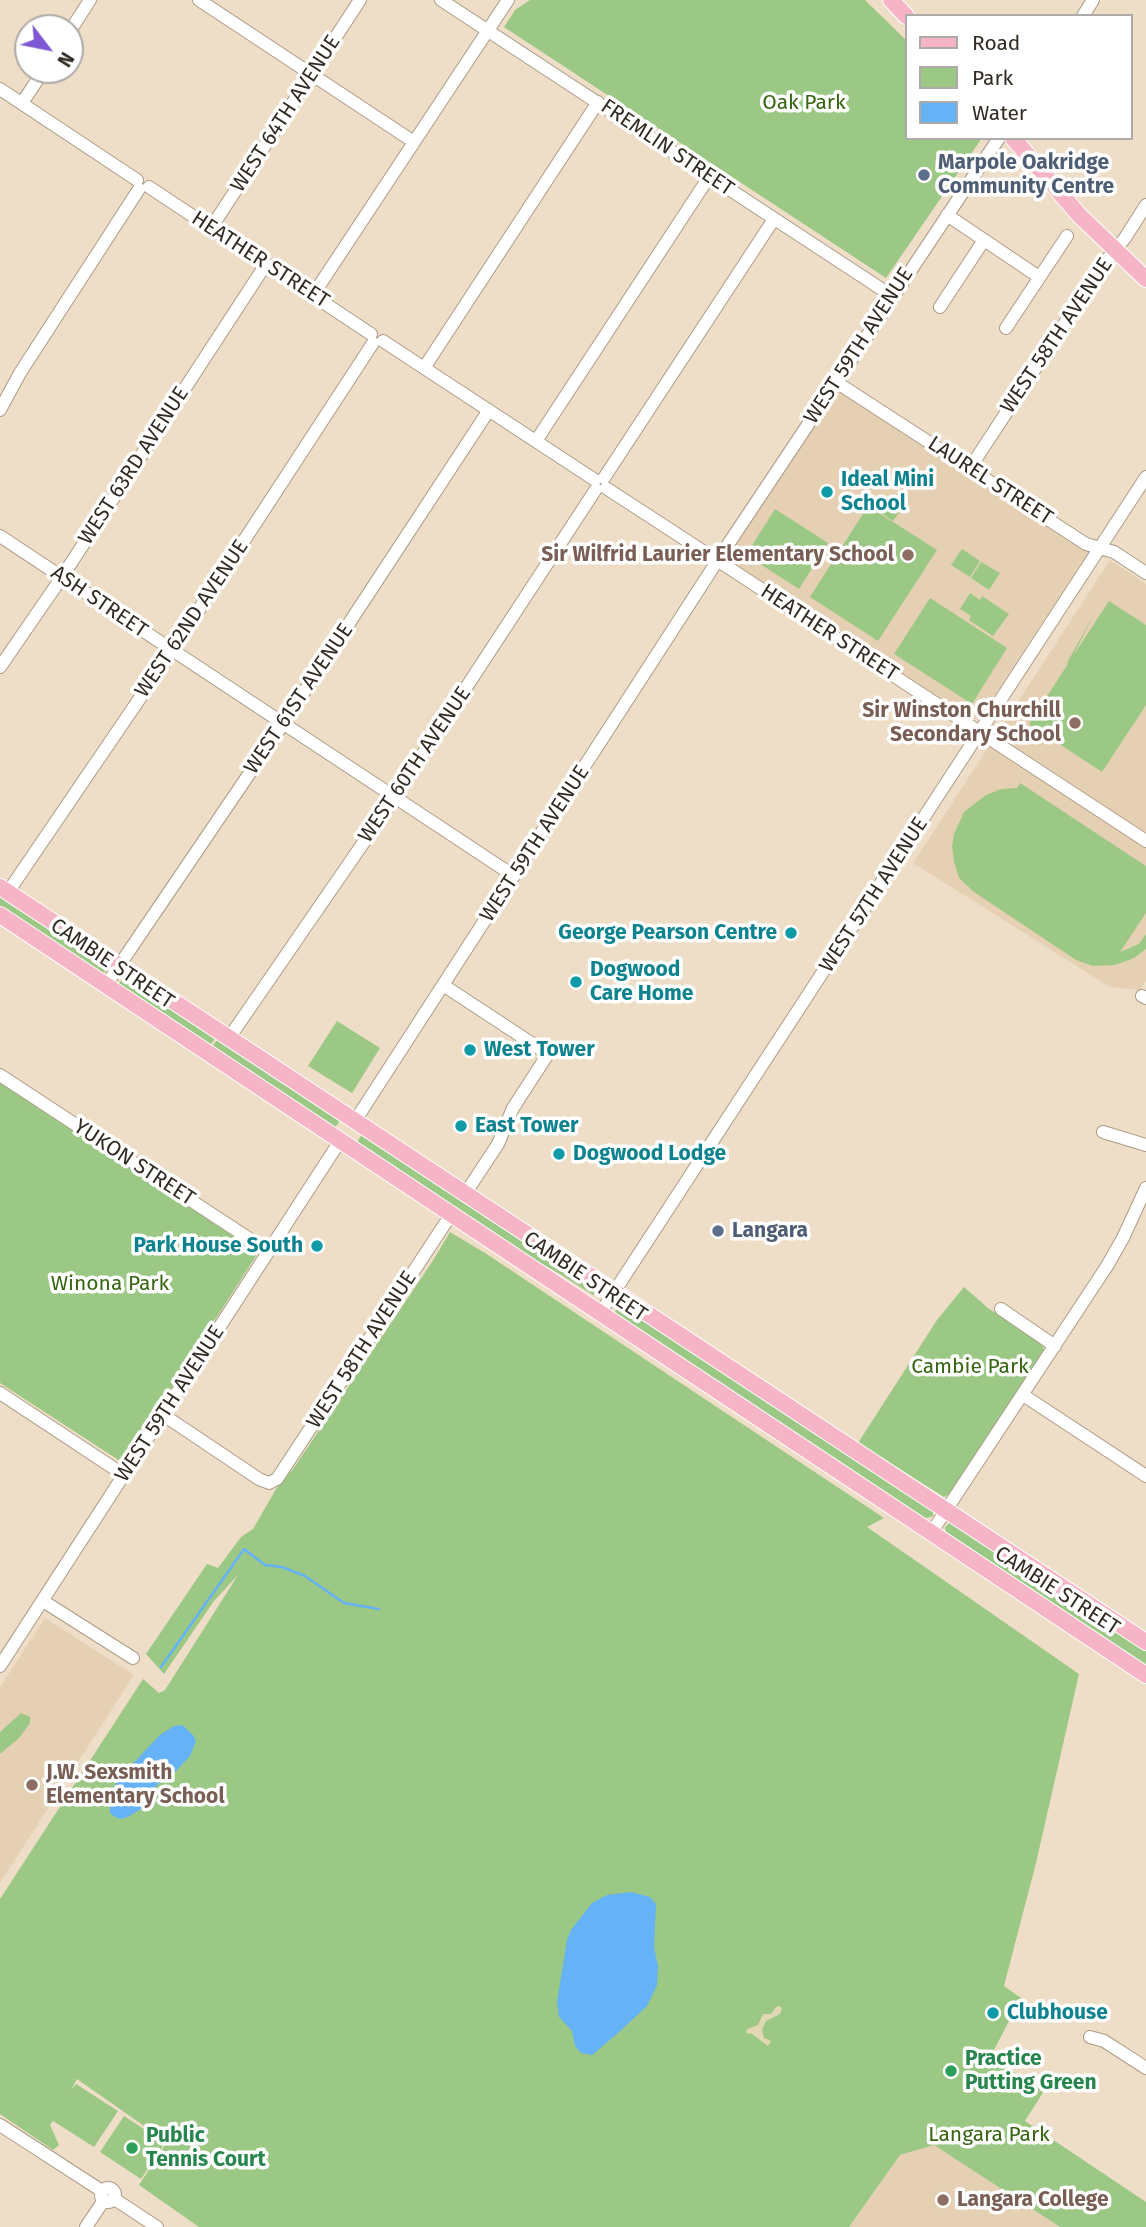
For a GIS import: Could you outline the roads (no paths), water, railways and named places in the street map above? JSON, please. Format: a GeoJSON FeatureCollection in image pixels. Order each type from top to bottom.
{"type":"FeatureCollection","features":[{"type":"Feature","properties":{"kind":"main road"},"geometry":{"type":"LineString","coordinates":[[891,0],[904,14]]}},
{"type":"Feature","properties":{"kind":"main road"},"geometry":{"type":"LineString","coordinates":[[1015,140],[1057,190],[1114,250],[1146,279]]}},
{"type":"Feature","properties":{"kind":"main road","name":"CAMBIE STREET"},"geometry":{"type":"LineString","coordinates":[[4,890],[229,1038],[350,1128],[452,1213],[1146,1675]]}},
{"type":"Feature","properties":{"kind":"main road","name":"CAMBIE STREET"},"geometry":{"type":"LineString","coordinates":[[0,915],[106,985],[465,1194],[1146,1642]]}},
{"type":"Feature","properties":{"kind":"street"},"geometry":{"type":"LineString","coordinates":[[199,0],[414,142]]}},
{"type":"Feature","properties":{"kind":"street","name":"WEST 64TH AVENUE"},"geometry":{"type":"LineString","coordinates":[[211,228],[360,0]]}},
{"type":"Feature","properties":{"kind":"street","name":"FREMLIN STREET"},"geometry":{"type":"LineString","coordinates":[[441,0],[892,296]]}},
{"type":"Feature","properties":{"kind":"street"},"geometry":{"type":"LineString","coordinates":[[313,295],[508,0]]}},
{"type":"Feature","properties":{"kind":"street"},"geometry":{"type":"LineString","coordinates":[[22,103],[35,84]]}},
{"type":"Feature","properties":{"kind":"street","name":"HEATHER STREET"},"geometry":{"type":"LineString","coordinates":[[0,89],[141,185],[211,228],[376,339],[489,410],[1146,841]]}},
{"type":"Feature","properties":{"kind":"street"},"geometry":{"type":"LineString","coordinates":[[424,368],[598,102]]}},
{"type":"Feature","properties":{"kind":"street","name":"WEST 59TH AVENUE"},"geometry":{"type":"LineString","coordinates":[[0,1666],[718,560],[998,140]]}},
{"type":"Feature","properties":{"kind":"street"},"geometry":{"type":"LineString","coordinates":[[536,441],[709,177]]}},
{"type":"Feature","properties":{"kind":"street"},"geometry":{"type":"LineString","coordinates":[[0,410],[20,373],[141,185]]}},
{"type":"Feature","properties":{"kind":"street","name":"WEST 58TH AVENUE"},"geometry":{"type":"LineString","coordinates":[[970,468],[1146,205]]}},
{"type":"Feature","properties":{"kind":"street"},"geometry":{"type":"LineString","coordinates":[[947,215],[1039,277]]}},
{"type":"Feature","properties":{"kind":"street","name":"WEST 60TH AVENUE"},"geometry":{"type":"LineString","coordinates":[[229,1038],[394,798],[774,219]]}},
{"type":"Feature","properties":{"kind":"street"},"geometry":{"type":"LineString","coordinates":[[1006,328],[1067,236]]}},
{"type":"Feature","properties":{"kind":"street"},"geometry":{"type":"LineString","coordinates":[[940,307],[984,240]]}},
{"type":"Feature","properties":{"kind":"street","name":"WEST 63RD AVENUE"},"geometry":{"type":"LineString","coordinates":[[0,667],[62,577],[266,264]]}},
{"type":"Feature","properties":{"kind":"street","name":"WEST 62ND AVENUE"},"geometry":{"type":"LineString","coordinates":[[4,890],[172,651],[376,339]]}},
{"type":"Feature","properties":{"kind":"street","name":"LAUREL STREET"},"geometry":{"type":"LineString","coordinates":[[836,382],[1086,544],[1114,552],[1146,573]]}},
{"type":"Feature","properties":{"kind":"street","name":"WEST 61ST AVENUE"},"geometry":{"type":"LineString","coordinates":[[106,985],[283,724],[489,410]]}},
{"type":"Feature","properties":{"kind":"street","name":"WEST 57TH AVENUE"},"geometry":{"type":"LineString","coordinates":[[601,1312],[1146,477]]}},
{"type":"Feature","properties":{"kind":"street","name":"ASH STREET"},"geometry":{"type":"LineString","coordinates":[[0,537],[514,876]]}},
{"type":"Feature","properties":{"kind":"street"},"geometry":{"type":"LineString","coordinates":[[443,985],[548,1054],[513,1108],[498,1144],[465,1194]]}},
{"type":"Feature","properties":{"kind":"street","name":"YUKON STREET"},"geometry":{"type":"LineString","coordinates":[[0,1075],[268,1251]]}},
{"type":"Feature","properties":{"kind":"street"},"geometry":{"type":"LineString","coordinates":[[1103,1132],[1146,1145]]}},
{"type":"Feature","properties":{"kind":"street"},"geometry":{"type":"LineString","coordinates":[[931,1534],[1107,1266],[1145,1197]]}},
{"type":"Feature","properties":{"kind":"street","name":"WEST 58TH AVENUE"},"geometry":{"type":"LineString","coordinates":[[162,1414],[259,1479],[269,1483],[281,1476],[452,1213]]}},
{"type":"Feature","properties":{"kind":"street"},"geometry":{"type":"LineString","coordinates":[[1001,1309],[1055,1346]]}},
{"type":"Feature","properties":{"kind":"street"},"geometry":{"type":"LineString","coordinates":[[0,1393],[124,1475]]}},
{"type":"Feature","properties":{"kind":"street"},"geometry":{"type":"LineString","coordinates":[[1023,1395],[1146,1476]]}},
{"type":"Feature","properties":{"kind":"street"},"geometry":{"type":"LineString","coordinates":[[43,1601],[133,1658]]}},
{"type":"Feature","properties":{"kind":"street"},"geometry":{"type":"LineString","coordinates":[[1090,2037],[1104,2041],[1146,2068]]}},
{"type":"Feature","properties":{"kind":"street"},"geometry":{"type":"LineString","coordinates":[[1,2129],[157,2227]]}},
{"type":"Feature","properties":{"kind":"street"},"geometry":{"type":"LineString","coordinates":[[86,2227],[106,2197]]}},
{"type":"Feature","properties":{"kind":"water"},"geometry":{"type":"Polygon","coordinates":[[[182,1725],[196,1741],[190,1756],[158,1784],[141,1809],[128,1817],[115,1817],[110,1813],[110,1798],[118,1779],[160,1735],[174,1726],[182,1725]]]}},
{"type":"Feature","properties":{"kind":"water"},"geometry":{"type":"Polygon","coordinates":[[[631,1892],[650,1897],[656,1904],[654,1947],[658,1966],[657,1985],[647,2006],[618,2033],[592,2055],[581,2053],[575,2046],[572,2031],[559,2017],[557,2002],[567,1940],[571,1930],[592,1903],[607,1895],[631,1892]]]}},
{"type":"Feature","properties":{"kind":"waterway"},"geometry":{"type":"LineString","coordinates":[[161,1667],[244,1549],[265,1565],[282,1567],[305,1576],[344,1603],[379,1609]]}},
{"type":"Feature","properties":{"kind":"place","name":"Marpole Oakridge Community Centre"},"geometry":{"type":"Point","coordinates":[924,175]}},
{"type":"Feature","properties":{"kind":"place","name":"Ideal Mini School"},"geometry":{"type":"Point","coordinates":[827,492]}},
{"type":"Feature","properties":{"kind":"place","name":"Sir Wilfrid Laurier Elementary School"},"geometry":{"type":"Point","coordinates":[908,555]}},
{"type":"Feature","properties":{"kind":"place","name":"Sir Winston Churchill Secondary School"},"geometry":{"type":"Point","coordinates":[1075,723]}},
{"type":"Feature","properties":{"kind":"place","name":"George Pearson Centre"},"geometry":{"type":"Point","coordinates":[791,933]}},
{"type":"Feature","properties":{"kind":"place","name":"Dogwood Care Home"},"geometry":{"type":"Point","coordinates":[576,982]}},
{"type":"Feature","properties":{"kind":"place","name":"West Tower"},"geometry":{"type":"Point","coordinates":[470,1050]}},
{"type":"Feature","properties":{"kind":"place","name":"East Tower"},"geometry":{"type":"Point","coordinates":[461,1126]}},
{"type":"Feature","properties":{"kind":"place","name":"Dogwood Lodge"},"geometry":{"type":"Point","coordinates":[559,1154]}},
{"type":"Feature","properties":{"kind":"place","name":"Langara"},"geometry":{"type":"Point","coordinates":[718,1231]}},
{"type":"Feature","properties":{"kind":"place","name":"Park House South"},"geometry":{"type":"Point","coordinates":[317,1246]}},
{"type":"Feature","properties":{"kind":"place","name":"J.W. Sexsmith Elementary School"},"geometry":{"type":"Point","coordinates":[32,1785]}},
{"type":"Feature","properties":{"kind":"place","name":"Clubhouse"},"geometry":{"type":"Point","coordinates":[993,2013]}},
{"type":"Feature","properties":{"kind":"place","name":"Practice Putting Green"},"geometry":{"type":"Point","coordinates":[951,2071]}},
{"type":"Feature","properties":{"kind":"place","name":"Public Tennis Court"},"geometry":{"type":"Point","coordinates":[132,2148]}},
{"type":"Feature","properties":{"kind":"place","name":"Langara College"},"geometry":{"type":"Point","coordinates":[943,2200]}},
{"type":"Feature","properties":{"kind":"park label","name":"Oak Park"},"geometry":{"type":"Point","coordinates":[804,103]}},
{"type":"Feature","properties":{"kind":"park label","name":"Winona Park"},"geometry":{"type":"Point","coordinates":[110,1284]}},
{"type":"Feature","properties":{"kind":"park label","name":"Cambie Park"},"geometry":{"type":"Point","coordinates":[970,1367]}},
{"type":"Feature","properties":{"kind":"park label","name":"Langara Park"},"geometry":{"type":"Point","coordinates":[989,2135]}}]}
